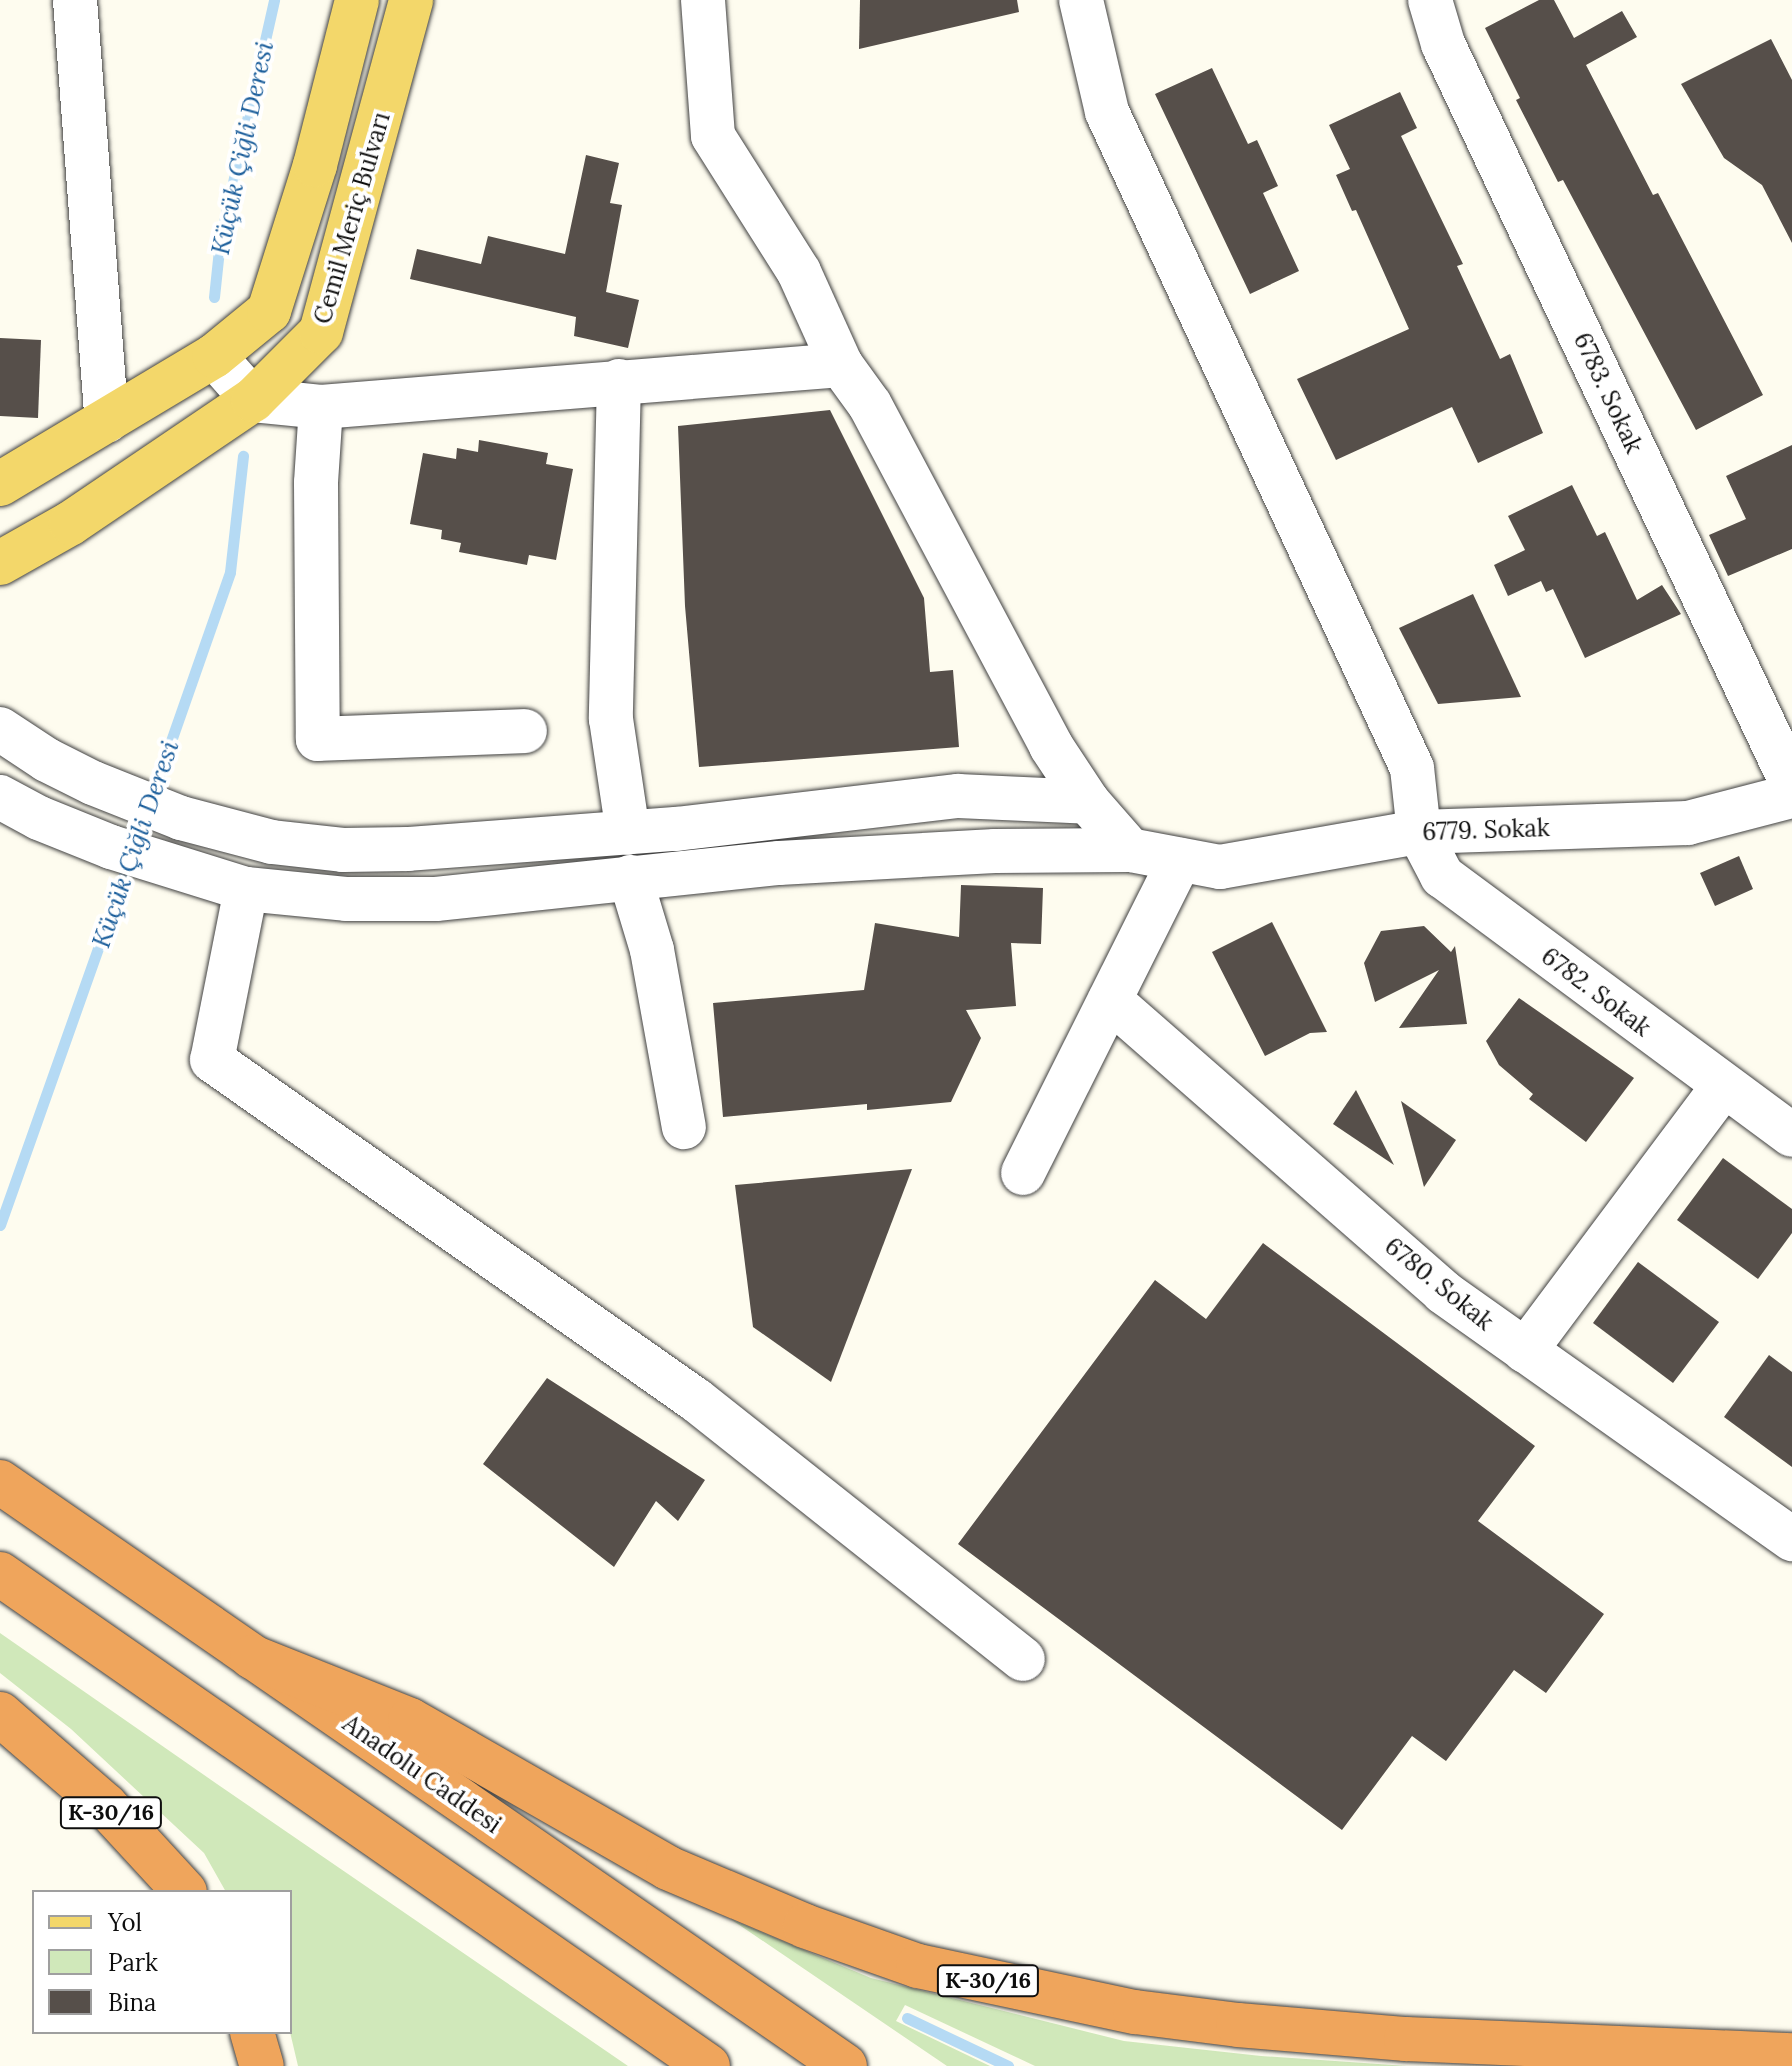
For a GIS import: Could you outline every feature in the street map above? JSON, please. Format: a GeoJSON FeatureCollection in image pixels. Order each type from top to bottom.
{"type":"FeatureCollection","features":[{"type":"Feature","properties":{"kind":"highway","name":"Anadolu Caddesi"},"geometry":{"type":"LineString","coordinates":[[2,1482],[845,2066]]}},
{"type":"Feature","properties":{"kind":"highway"},"geometry":{"type":"LineString","coordinates":[[0,1574],[708,2066]]}},
{"type":"Feature","properties":{"kind":"highway","name":"K-30/16"},"geometry":{"type":"LineString","coordinates":[[252,1657],[410,1720],[668,1868],[805,1926],[918,1966],[1135,2012],[1238,2025],[1406,2039],[1792,2055]]}},
{"type":"Feature","properties":{"kind":"highway","name":"K-30/16"},"geometry":{"type":"LineString","coordinates":[[16,1726],[105,1805],[183,1890]]}},
{"type":"Feature","properties":{"kind":"highway"},"geometry":{"type":"LineString","coordinates":[[253,2034],[262,2066]]}},
{"type":"Feature","properties":{"kind":"main road"},"geometry":{"type":"LineString","coordinates":[[0,484],[214,356],[269,311],[315,165],[357,0]]}},
{"type":"Feature","properties":{"kind":"main road","name":"Cemil Meriç Bulvarı"},"geometry":{"type":"LineString","coordinates":[[0,563],[71,523],[253,400],[321,332],[360,200],[411,0]]}},
{"type":"Feature","properties":{"kind":"street"},"geometry":{"type":"LineString","coordinates":[[75,0],[107,421]]}},
{"type":"Feature","properties":{"kind":"street"},"geometry":{"type":"LineString","coordinates":[[703,0],[713,136],[799,272],[841,365],[870,405],[1051,746],[1088,802],[1130,850]]}},
{"type":"Feature","properties":{"kind":"street"},"geometry":{"type":"LineString","coordinates":[[1081,0],[1107,112],[1412,768],[1419,832]]}},
{"type":"Feature","properties":{"kind":"street","name":"6783. Sokak"},"geometry":{"type":"LineString","coordinates":[[1430,0],[1443,44],[1792,784]]}},
{"type":"Feature","properties":{"kind":"street"},"geometry":{"type":"LineString","coordinates":[[214,356],[253,400],[321,407],[841,365]]}},
{"type":"Feature","properties":{"kind":"street"},"geometry":{"type":"LineString","coordinates":[[619,381],[611,719],[628,833]]}},
{"type":"Feature","properties":{"kind":"street"},"geometry":{"type":"LineString","coordinates":[[321,407],[316,483],[318,739],[525,731]]}},
{"type":"Feature","properties":{"kind":"street"},"geometry":{"type":"LineString","coordinates":[[0,729],[47,760],[123,797],[203,824],[272,842],[343,850],[628,833],[958,796],[1088,802]]}},
{"type":"Feature","properties":{"kind":"street","name":"6779. Sokak"},"geometry":{"type":"LineString","coordinates":[[0,797],[75,833],[246,889],[346,899],[436,899],[779,863],[979,851],[1130,850],[1220,867],[1419,832],[1688,823],[1792,796]]}},
{"type":"Feature","properties":{"kind":"street","name":"6782. Sokak"},"geometry":{"type":"LineString","coordinates":[[1419,832],[1442,876],[1792,1135]]}},
{"type":"Feature","properties":{"kind":"street"},"geometry":{"type":"LineString","coordinates":[[1023,1173],[1180,860]]}},
{"type":"Feature","properties":{"kind":"street"},"geometry":{"type":"LineString","coordinates":[[630,877],[652,950],[684,1127]]}},
{"type":"Feature","properties":{"kind":"street"},"geometry":{"type":"LineString","coordinates":[[246,889],[212,1060],[696,1400],[1023,1659]]}},
{"type":"Feature","properties":{"kind":"street","name":"6780. Sokak"},"geometry":{"type":"LineString","coordinates":[[1110,1000],[1443,1292],[1792,1539]]}},
{"type":"Feature","properties":{"kind":"street"},"geometry":{"type":"LineString","coordinates":[[1525,1351],[1723,1086]]}},
{"type":"Feature","properties":{"kind":"green space"},"geometry":{"type":"Polygon","coordinates":[[[0,1633],[628,2066],[298,2066],[290,2034],[292,1890],[225,1890],[204,1853],[71,1729],[0,1673],[0,1633]]]}},
{"type":"Feature","properties":{"kind":"green space"},"geometry":{"type":"Polygon","coordinates":[[[732,1920],[871,1978],[1124,2041],[1261,2056],[1407,2066],[1035,2066],[905,2005],[896,2021],[990,2066],[947,2066],[732,1920]]]}},
{"type":"Feature","properties":{"kind":"building"},"geometry":{"type":"Polygon","coordinates":[[[860,0],[1017,0],[1019,12],[859,49],[860,0]]]}},
{"type":"Feature","properties":{"kind":"building"},"geometry":{"type":"Polygon","coordinates":[[[1539,0],[1554,0],[1574,38],[1622,11],[1637,37],[1586,65],[1653,195],[1658,193],[1763,395],[1696,430],[1563,180],[1558,182],[1516,100],[1520,98],[1485,28],[1539,0]]]}},
{"type":"Feature","properties":{"kind":"building"},"geometry":{"type":"Polygon","coordinates":[[[1771,39],[1792,80],[1792,243],[1762,185],[1724,158],[1681,84],[1771,39]]]}},
{"type":"Feature","properties":{"kind":"building"},"geometry":{"type":"Polygon","coordinates":[[[1212,68],[1248,144],[1257,140],[1278,186],[1263,193],[1299,271],[1250,294],[1155,94],[1212,68]]]}},
{"type":"Feature","properties":{"kind":"building"},"geometry":{"type":"Polygon","coordinates":[[[1400,92],[1417,128],[1401,136],[1463,264],[1457,266],[1500,359],[1510,354],[1543,433],[1478,463],[1452,407],[1336,460],[1297,379],[1409,329],[1356,210],[1352,211],[1336,175],[1350,169],[1329,125],[1400,92]]]}},
{"type":"Feature","properties":{"kind":"building"},"geometry":{"type":"Polygon","coordinates":[[[586,155],[619,163],[610,203],[622,205],[606,292],[639,300],[628,348],[574,336],[576,317],[410,279],[417,249],[481,264],[488,236],[565,254],[586,155]]]}},
{"type":"Feature","properties":{"kind":"building"},"geometry":{"type":"Polygon","coordinates":[[[0,338],[41,340],[38,418],[0,416],[0,338]]]}},
{"type":"Feature","properties":{"kind":"building"},"geometry":{"type":"Polygon","coordinates":[[[830,410],[924,598],[930,672],[953,670],[959,747],[699,767],[685,606],[678,426],[830,410]]]}},
{"type":"Feature","properties":{"kind":"building"},"geometry":{"type":"Polygon","coordinates":[[[479,440],[548,453],[546,464],[573,469],[556,560],[529,555],[527,565],[459,552],[461,543],[441,539],[442,530],[410,524],[423,453],[456,459],[457,448],[478,452],[479,440]]]}},
{"type":"Feature","properties":{"kind":"building"},"geometry":{"type":"Polygon","coordinates":[[[1792,445],[1792,549],[1728,576],[1709,535],[1746,519],[1726,476],[1792,445]]]}},
{"type":"Feature","properties":{"kind":"building"},"geometry":{"type":"Polygon","coordinates":[[[1572,485],[1597,536],[1605,532],[1637,600],[1662,585],[1681,614],[1585,658],[1553,589],[1546,592],[1541,581],[1508,596],[1494,565],[1525,550],[1508,516],[1572,485]]]}},
{"type":"Feature","properties":{"kind":"building"},"geometry":{"type":"Polygon","coordinates":[[[1473,594],[1521,697],[1438,704],[1399,628],[1473,594]]]}},
{"type":"Feature","properties":{"kind":"building"},"geometry":{"type":"Polygon","coordinates":[[[1739,856],[1753,889],[1715,906],[1700,873],[1739,856]]]}},
{"type":"Feature","properties":{"kind":"building"},"geometry":{"type":"Polygon","coordinates":[[[961,885],[1043,888],[1041,944],[1011,943],[1016,1006],[966,1010],[981,1038],[951,1102],[867,1110],[867,1104],[723,1117],[713,1003],[864,990],[875,923],[959,937],[961,885]]]}},
{"type":"Feature","properties":{"kind":"building"},"geometry":{"type":"Polygon","coordinates":[[[1272,922],[1327,1032],[1310,1033],[1265,1056],[1212,952],[1272,922]]]}},
{"type":"Feature","properties":{"kind":"building"},"geometry":{"type":"Polygon","coordinates":[[[1424,926],[1451,952],[1455,946],[1467,1024],[1399,1028],[1439,970],[1375,1002],[1364,963],[1381,931],[1424,926]]]}},
{"type":"Feature","properties":{"kind":"building"},"geometry":{"type":"Polygon","coordinates":[[[1519,998],[1634,1078],[1586,1142],[1529,1099],[1533,1094],[1499,1065],[1486,1041],[1519,998]]]}},
{"type":"Feature","properties":{"kind":"building"},"geometry":{"type":"Polygon","coordinates":[[[1356,1090],[1394,1165],[1333,1124],[1356,1090]]]}},
{"type":"Feature","properties":{"kind":"building"},"geometry":{"type":"Polygon","coordinates":[[[1401,1101],[1456,1140],[1424,1187],[1401,1101]]]}},
{"type":"Feature","properties":{"kind":"building"},"geometry":{"type":"Polygon","coordinates":[[[1723,1158],[1792,1209],[1792,1233],[1758,1279],[1677,1220],[1723,1158]]]}},
{"type":"Feature","properties":{"kind":"building"},"geometry":{"type":"Polygon","coordinates":[[[912,1169],[831,1382],[753,1327],[735,1185],[912,1169]]]}},
{"type":"Feature","properties":{"kind":"building"},"geometry":{"type":"Polygon","coordinates":[[[1263,1243],[1535,1446],[1478,1521],[1604,1614],[1546,1693],[1514,1670],[1446,1761],[1412,1736],[1342,1830],[958,1544],[1155,1280],[1206,1319],[1263,1243]]]}},
{"type":"Feature","properties":{"kind":"building"},"geometry":{"type":"Polygon","coordinates":[[[1638,1262],[1719,1322],[1673,1383],[1593,1323],[1638,1262]]]}},
{"type":"Feature","properties":{"kind":"building"},"geometry":{"type":"Polygon","coordinates":[[[1769,1355],[1792,1372],[1792,1467],[1724,1417],[1769,1355]]]}},
{"type":"Feature","properties":{"kind":"building"},"geometry":{"type":"Polygon","coordinates":[[[547,1378],[705,1480],[678,1521],[656,1501],[614,1567],[483,1464],[547,1378]]]}},
{"type":"Feature","properties":{"kind":"waterway","name":"Küçük Çiğli Deresi"},"geometry":{"type":"LineString","coordinates":[[214,297],[220,240],[274,0]]}},
{"type":"Feature","properties":{"kind":"waterway","name":"Küçük Çiğli Deresi"},"geometry":{"type":"LineString","coordinates":[[151,798],[230,572],[243,456]]}},
{"type":"Feature","properties":{"kind":"waterway","name":"Küçük Çiğli Deresi"},"geometry":{"type":"LineString","coordinates":[[0,1225],[128,863]]}},
{"type":"Feature","properties":{"kind":"waterway"},"geometry":{"type":"LineString","coordinates":[[907,2018],[1008,2066]]}}]}
